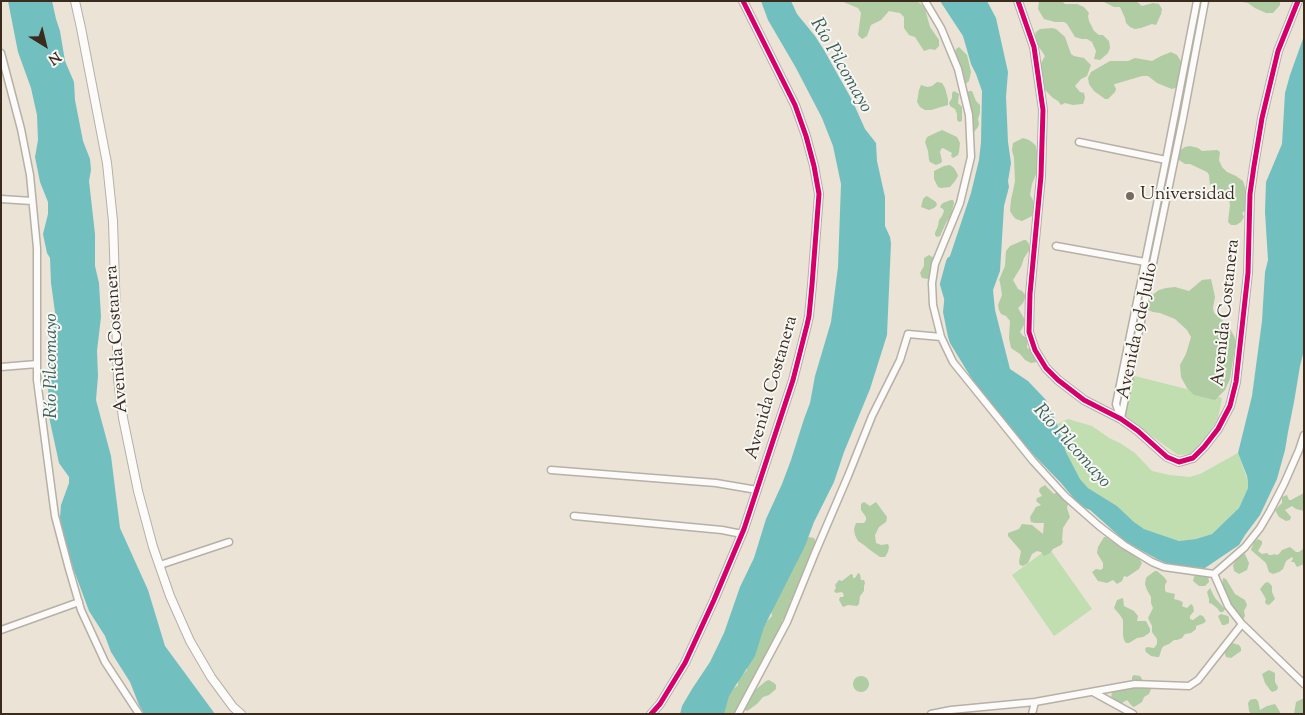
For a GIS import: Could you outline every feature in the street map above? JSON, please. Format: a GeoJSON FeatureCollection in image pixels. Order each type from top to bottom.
{"type":"FeatureCollection","features":[{"type":"Feature","properties":{"kind":"street","name":"Avenida Costanera"},"geometry":{"type":"LineString","coordinates":[[75,1],[107,163],[113,221],[118,379],[123,418],[138,491],[153,547],[170,596],[190,641],[211,677],[241,714]]}},
{"type":"Feature","properties":{"kind":"street","name":"Avenida Costanera"},"geometry":{"type":"LineString","coordinates":[[651,714],[660,704],[685,662],[742,534],[793,380],[807,325],[819,194],[814,166],[795,105],[743,1]]}},
{"type":"Feature","properties":{"kind":"street"},"geometry":{"type":"LineString","coordinates":[[925,1],[942,28],[958,69],[969,115],[971,157],[960,203],[935,264],[932,283],[933,305],[941,337],[953,362],[1033,461],[1065,496],[1124,545],[1164,567],[1214,574],[1245,547],[1260,528],[1284,484],[1304,435]]}},
{"type":"Feature","properties":{"kind":"street","name":"Avenida Costanera"},"geometry":{"type":"LineString","coordinates":[[1018,1],[1034,47],[1043,110],[1041,176],[1030,294],[1029,332],[1035,350],[1046,368],[1058,380],[1084,400],[1121,419],[1167,456],[1178,462],[1192,458],[1204,448],[1218,429],[1230,406],[1236,382],[1248,274],[1250,194],[1262,118],[1278,51],[1298,1]]}},
{"type":"Feature","properties":{"kind":"street","name":"Avenida 9 de Julio"},"geometry":{"type":"LineString","coordinates":[[1121,419],[1116,404],[1197,1]]}},
{"type":"Feature","properties":{"kind":"street","name":"Avenida 9 de Julio"},"geometry":{"type":"LineString","coordinates":[[1121,419],[1205,1]]}},
{"type":"Feature","properties":{"kind":"street"},"geometry":{"type":"LineString","coordinates":[[1,53],[21,129],[30,175],[37,248],[37,380],[55,516],[68,569],[81,610],[105,662],[139,714]]}},
{"type":"Feature","properties":{"kind":"street"},"geometry":{"type":"LineString","coordinates":[[1079,142],[1166,160]]}},
{"type":"Feature","properties":{"kind":"street"},"geometry":{"type":"LineString","coordinates":[[1,199],[32,201]]}},
{"type":"Feature","properties":{"kind":"street"},"geometry":{"type":"LineString","coordinates":[[1156,209],[1164,210]]}},
{"type":"Feature","properties":{"kind":"street"},"geometry":{"type":"LineString","coordinates":[[1056,246],[1145,262]]}},
{"type":"Feature","properties":{"kind":"street"},"geometry":{"type":"LineString","coordinates":[[738,714],[787,622],[872,416],[900,360],[908,334],[941,337]]}},
{"type":"Feature","properties":{"kind":"street"},"geometry":{"type":"LineString","coordinates":[[1,367],[37,364]]}},
{"type":"Feature","properties":{"kind":"street"},"geometry":{"type":"LineString","coordinates":[[551,470],[716,483],[757,490]]}},
{"type":"Feature","properties":{"kind":"street"},"geometry":{"type":"LineString","coordinates":[[574,516],[722,530],[742,534]]}},
{"type":"Feature","properties":{"kind":"street"},"geometry":{"type":"LineString","coordinates":[[160,565],[229,542]]}},
{"type":"Feature","properties":{"kind":"street"},"geometry":{"type":"LineString","coordinates":[[1214,574],[1228,606],[1242,624],[1304,684]]}},
{"type":"Feature","properties":{"kind":"street"},"geometry":{"type":"LineString","coordinates":[[1,630],[79,602]]}},
{"type":"Feature","properties":{"kind":"street"},"geometry":{"type":"LineString","coordinates":[[931,714],[951,710],[1035,702],[1135,684],[1189,686],[1198,680],[1242,624]]}},
{"type":"Feature","properties":{"kind":"street"},"geometry":{"type":"LineString","coordinates":[[1093,692],[1133,714]]}},
{"type":"Feature","properties":{"kind":"street"},"geometry":{"type":"LineString","coordinates":[[1032,714],[1035,702]]}},
{"type":"Feature","properties":{"kind":"green space"},"geometry":{"type":"Polygon","coordinates":[[[841,1],[917,1],[925,9],[930,27],[939,40],[939,46],[935,50],[924,51],[915,37],[909,35],[904,28],[904,17],[900,13],[889,11],[881,20],[871,25],[867,36],[862,39],[858,35],[861,13],[858,8],[841,1]]]}},
{"type":"Feature","properties":{"kind":"green space"},"geometry":{"type":"Polygon","coordinates":[[[1039,1],[1062,1],[1065,4],[1077,4],[1084,7],[1089,13],[1089,21],[1094,31],[1099,35],[1103,35],[1109,41],[1110,48],[1108,53],[1100,60],[1094,59],[1096,51],[1092,42],[1075,37],[1064,22],[1044,19],[1038,9],[1039,1]]]}},
{"type":"Feature","properties":{"kind":"green space"},"geometry":{"type":"Polygon","coordinates":[[[1102,1],[1136,1],[1142,6],[1153,3],[1159,4],[1162,9],[1156,25],[1152,24],[1135,29],[1126,23],[1120,7],[1114,7],[1102,1]]]}},
{"type":"Feature","properties":{"kind":"green space"},"geometry":{"type":"Polygon","coordinates":[[[1237,1],[1280,1],[1280,5],[1273,13],[1266,13],[1248,3],[1237,1]]]}},
{"type":"Feature","properties":{"kind":"green space"},"geometry":{"type":"Polygon","coordinates":[[[1052,28],[1065,37],[1071,54],[1084,58],[1091,65],[1087,76],[1081,79],[1075,86],[1080,92],[1084,93],[1083,104],[1073,105],[1065,103],[1061,105],[1046,91],[1042,84],[1040,65],[1045,56],[1037,44],[1035,36],[1036,32],[1040,29],[1052,28]]]}},
{"type":"Feature","properties":{"kind":"green space"},"geometry":{"type":"Polygon","coordinates":[[[959,47],[967,55],[971,72],[969,81],[965,85],[962,84],[955,52],[959,47]]]}},
{"type":"Feature","properties":{"kind":"green space"},"geometry":{"type":"Polygon","coordinates":[[[1171,52],[1177,55],[1182,63],[1181,86],[1172,89],[1157,83],[1148,76],[1142,76],[1115,84],[1115,92],[1108,99],[1105,99],[1094,91],[1089,84],[1088,78],[1091,72],[1110,61],[1128,61],[1135,58],[1152,61],[1171,52]]]}},
{"type":"Feature","properties":{"kind":"green space"},"geometry":{"type":"Polygon","coordinates":[[[937,82],[942,83],[945,88],[948,105],[925,110],[917,102],[921,85],[927,87],[937,82]]]}},
{"type":"Feature","properties":{"kind":"green space"},"geometry":{"type":"Polygon","coordinates":[[[954,91],[959,94],[958,103],[962,107],[962,121],[959,122],[955,109],[949,103],[954,91]]]}},
{"type":"Feature","properties":{"kind":"green space"},"geometry":{"type":"Polygon","coordinates":[[[972,91],[980,105],[979,124],[974,132],[971,131],[965,95],[972,91]]]}},
{"type":"Feature","properties":{"kind":"green space"},"geometry":{"type":"Polygon","coordinates":[[[942,130],[957,137],[960,143],[959,152],[953,158],[951,156],[952,153],[943,148],[941,149],[942,161],[936,165],[929,160],[925,142],[927,137],[942,130]]]}},
{"type":"Feature","properties":{"kind":"green space"},"geometry":{"type":"Polygon","coordinates":[[[1023,138],[1036,146],[1038,157],[1037,172],[1030,195],[1035,204],[1034,215],[1022,221],[1016,219],[1010,211],[1015,181],[1013,143],[1023,138]]]}},
{"type":"Feature","properties":{"kind":"green space"},"geometry":{"type":"Polygon","coordinates":[[[1190,146],[1202,151],[1217,150],[1220,152],[1219,160],[1222,167],[1243,181],[1248,204],[1246,210],[1242,213],[1244,217],[1241,222],[1231,225],[1228,222],[1229,200],[1213,189],[1207,172],[1190,164],[1185,164],[1176,158],[1179,151],[1190,146]]]}},
{"type":"Feature","properties":{"kind":"green space"},"geometry":{"type":"Polygon","coordinates":[[[950,165],[958,176],[950,187],[938,187],[934,179],[934,171],[950,165]]]}},
{"type":"Feature","properties":{"kind":"green space"},"geometry":{"type":"Polygon","coordinates":[[[927,196],[936,202],[937,205],[929,210],[921,207],[923,199],[927,196]]]}},
{"type":"Feature","properties":{"kind":"green space"},"geometry":{"type":"Polygon","coordinates":[[[951,200],[954,203],[951,215],[940,236],[937,237],[935,233],[944,211],[940,207],[943,203],[951,200]]]}},
{"type":"Feature","properties":{"kind":"green space"},"geometry":{"type":"Polygon","coordinates":[[[1024,240],[1029,244],[1030,249],[1013,280],[1018,289],[1026,296],[1018,308],[1025,320],[1020,332],[1028,338],[1027,348],[1032,350],[1038,360],[1031,363],[1011,348],[1009,338],[1010,321],[1001,314],[998,305],[1002,295],[999,280],[1005,266],[1006,251],[1010,246],[1024,240]]]}},
{"type":"Feature","properties":{"kind":"green space"},"geometry":{"type":"Polygon","coordinates":[[[929,255],[934,258],[931,265],[932,272],[930,278],[922,278],[920,273],[924,266],[924,258],[929,255]]]}},
{"type":"Feature","properties":{"kind":"green space"},"geometry":{"type":"Polygon","coordinates":[[[1211,279],[1215,297],[1214,313],[1228,325],[1236,341],[1230,379],[1225,390],[1215,400],[1194,395],[1187,388],[1181,377],[1180,365],[1186,354],[1191,337],[1187,330],[1175,319],[1148,310],[1146,306],[1147,299],[1159,290],[1175,287],[1189,291],[1202,280],[1211,279]]]}},
{"type":"Feature","properties":{"kind":"green space"},"geometry":{"type":"Polygon","coordinates":[[[1131,375],[1222,398],[1218,418],[1206,438],[1191,454],[1178,455],[1124,416],[1131,375]]]}},
{"type":"Feature","properties":{"kind":"green space"},"geometry":{"type":"Polygon","coordinates":[[[1068,419],[1092,426],[1135,453],[1152,471],[1169,475],[1190,477],[1200,474],[1238,453],[1248,482],[1248,488],[1239,508],[1212,534],[1196,539],[1179,541],[1144,529],[1117,506],[1088,488],[1080,479],[1066,452],[1057,424],[1068,419]]]}},
{"type":"Feature","properties":{"kind":"green space"},"geometry":{"type":"Polygon","coordinates":[[[1045,485],[1054,494],[1059,491],[1069,500],[1067,508],[1070,517],[1063,528],[1063,542],[1061,545],[1044,556],[1041,552],[1037,551],[1032,554],[1028,563],[1023,566],[1019,562],[1021,551],[1008,536],[1008,533],[1019,529],[1022,524],[1032,525],[1043,534],[1044,523],[1031,522],[1030,517],[1036,507],[1041,505],[1036,501],[1037,498],[1042,496],[1039,491],[1040,488],[1045,485]]]}},
{"type":"Feature","properties":{"kind":"green space"},"geometry":{"type":"Polygon","coordinates":[[[1304,493],[1304,511],[1292,506],[1285,510],[1291,517],[1290,520],[1286,521],[1279,517],[1275,510],[1282,503],[1282,497],[1287,495],[1289,500],[1291,500],[1304,493]]]}},
{"type":"Feature","properties":{"kind":"green space"},"geometry":{"type":"Polygon","coordinates":[[[864,502],[870,506],[876,502],[887,517],[886,522],[879,527],[875,535],[876,543],[881,545],[888,544],[888,552],[885,557],[880,557],[870,550],[858,541],[855,535],[856,523],[864,523],[866,520],[861,510],[861,504],[864,502]]]}},
{"type":"Feature","properties":{"kind":"green space"},"geometry":{"type":"Polygon","coordinates":[[[808,537],[814,538],[817,544],[801,579],[803,588],[790,601],[791,609],[782,621],[783,625],[747,690],[747,696],[742,700],[734,714],[718,714],[730,691],[738,685],[738,680],[747,670],[747,662],[766,622],[772,616],[771,609],[808,537]]]}},
{"type":"Feature","properties":{"kind":"green space"},"geometry":{"type":"Polygon","coordinates":[[[1104,537],[1118,543],[1134,554],[1142,563],[1139,569],[1127,577],[1124,576],[1122,581],[1117,584],[1113,580],[1107,583],[1098,581],[1092,572],[1103,568],[1103,563],[1097,553],[1104,537]]]}},
{"type":"Feature","properties":{"kind":"green space"},"geometry":{"type":"Polygon","coordinates":[[[1258,539],[1262,541],[1258,551],[1262,554],[1277,555],[1282,550],[1290,547],[1296,552],[1303,549],[1304,564],[1297,567],[1294,562],[1291,562],[1292,557],[1286,561],[1283,569],[1279,572],[1273,574],[1269,572],[1266,563],[1251,550],[1254,542],[1258,539]]]}},
{"type":"Feature","properties":{"kind":"green space"},"geometry":{"type":"Polygon","coordinates":[[[1049,548],[1092,609],[1054,636],[1012,575],[1049,548]]]}},
{"type":"Feature","properties":{"kind":"green space"},"geometry":{"type":"Polygon","coordinates":[[[1243,550],[1249,563],[1247,570],[1239,574],[1234,571],[1233,565],[1237,555],[1243,550]]]}},
{"type":"Feature","properties":{"kind":"green space"},"geometry":{"type":"Polygon","coordinates":[[[1155,571],[1167,581],[1165,585],[1166,592],[1175,594],[1174,599],[1181,601],[1183,603],[1182,606],[1187,608],[1191,604],[1193,606],[1194,611],[1190,619],[1193,620],[1200,615],[1206,621],[1196,626],[1196,629],[1191,633],[1185,634],[1182,638],[1164,646],[1159,657],[1151,656],[1145,649],[1147,647],[1154,648],[1157,644],[1157,639],[1152,632],[1152,626],[1148,618],[1153,608],[1151,597],[1145,584],[1146,578],[1155,571]]]}},
{"type":"Feature","properties":{"kind":"green space"},"geometry":{"type":"Polygon","coordinates":[[[858,573],[861,580],[864,580],[865,583],[859,604],[857,606],[848,605],[843,607],[839,600],[844,595],[842,592],[836,593],[834,591],[835,585],[839,580],[842,581],[851,574],[855,578],[858,573]]]}},
{"type":"Feature","properties":{"kind":"green space"},"geometry":{"type":"Polygon","coordinates":[[[1196,574],[1208,575],[1209,582],[1205,586],[1199,586],[1193,581],[1196,574]]]}},
{"type":"Feature","properties":{"kind":"green space"},"geometry":{"type":"Polygon","coordinates":[[[1223,578],[1226,579],[1235,594],[1245,600],[1247,605],[1242,621],[1222,587],[1223,578]]]}},
{"type":"Feature","properties":{"kind":"green space"},"geometry":{"type":"Polygon","coordinates":[[[1268,582],[1272,586],[1275,599],[1269,605],[1266,604],[1266,599],[1260,589],[1268,582]]]}},
{"type":"Feature","properties":{"kind":"green space"},"geometry":{"type":"Polygon","coordinates":[[[1210,588],[1215,598],[1225,609],[1223,612],[1220,612],[1209,603],[1207,592],[1210,588]]]}},
{"type":"Feature","properties":{"kind":"green space"},"geometry":{"type":"Polygon","coordinates":[[[1123,598],[1124,606],[1134,611],[1138,616],[1137,621],[1146,621],[1150,629],[1148,634],[1129,643],[1126,643],[1124,640],[1123,620],[1114,608],[1117,600],[1123,598]]]}},
{"type":"Feature","properties":{"kind":"green space"},"geometry":{"type":"Polygon","coordinates":[[[1221,614],[1228,616],[1229,623],[1222,625],[1218,616],[1221,614]]]}},
{"type":"Feature","properties":{"kind":"green space"},"geometry":{"type":"Polygon","coordinates":[[[1232,643],[1239,645],[1241,651],[1231,658],[1226,657],[1225,649],[1232,643]]]}},
{"type":"Feature","properties":{"kind":"green space"},"geometry":{"type":"Polygon","coordinates":[[[1269,670],[1275,673],[1275,682],[1278,687],[1277,690],[1272,692],[1265,683],[1262,674],[1269,670]]]}},
{"type":"Feature","properties":{"kind":"green space"},"geometry":{"type":"Polygon","coordinates":[[[1134,675],[1140,676],[1142,681],[1147,682],[1151,686],[1149,694],[1134,707],[1127,700],[1120,704],[1113,700],[1111,698],[1112,692],[1109,691],[1132,683],[1134,675]]]}},
{"type":"Feature","properties":{"kind":"green space"},"geometry":{"type":"Polygon","coordinates":[[[861,676],[869,684],[861,692],[853,684],[861,676]]]}},
{"type":"Feature","properties":{"kind":"green space"},"geometry":{"type":"Polygon","coordinates":[[[769,680],[776,685],[776,689],[747,711],[744,709],[754,691],[769,680]]]}},
{"type":"Feature","properties":{"kind":"green space"},"geometry":{"type":"Polygon","coordinates":[[[1304,698],[1304,714],[1294,714],[1296,702],[1304,698]]]}},
{"type":"Feature","properties":{"kind":"green space"},"geometry":{"type":"Polygon","coordinates":[[[1253,699],[1258,701],[1260,710],[1275,704],[1280,714],[1251,714],[1248,703],[1253,699]]]}},
{"type":"Feature","properties":{"kind":"water"},"geometry":{"type":"Polygon","coordinates":[[[8,1],[52,1],[65,61],[74,82],[75,100],[83,141],[90,159],[89,181],[101,317],[97,351],[98,376],[96,400],[111,456],[120,528],[148,590],[165,646],[215,714],[144,714],[130,682],[89,611],[66,549],[60,517],[61,505],[69,483],[69,477],[59,463],[46,403],[48,398],[49,354],[55,312],[50,258],[43,234],[48,214],[48,202],[40,182],[35,157],[38,140],[37,115],[31,88],[18,52],[8,1]]]}},
{"type":"Feature","properties":{"kind":"water"},"geometry":{"type":"Polygon","coordinates":[[[761,1],[791,1],[797,14],[824,50],[852,100],[865,129],[876,143],[877,161],[885,197],[885,226],[891,243],[887,335],[870,389],[844,452],[834,482],[814,522],[805,546],[764,627],[755,656],[729,696],[724,714],[680,714],[682,706],[710,662],[724,633],[740,587],[754,558],[766,519],[791,460],[810,403],[815,376],[831,322],[838,267],[841,184],[833,146],[822,118],[768,20],[761,1]]]}},
{"type":"Feature","properties":{"kind":"water"},"geometry":{"type":"Polygon","coordinates":[[[940,1],[987,1],[996,18],[1008,72],[1006,97],[1011,163],[1009,187],[1004,206],[1000,271],[993,290],[995,310],[1010,369],[1028,381],[1046,400],[1057,424],[1066,452],[1080,479],[1088,488],[1117,506],[1144,529],[1179,541],[1196,539],[1212,534],[1239,508],[1248,488],[1247,476],[1238,453],[1252,396],[1262,321],[1265,272],[1268,260],[1265,212],[1266,182],[1282,144],[1285,93],[1304,36],[1304,350],[1285,450],[1277,479],[1260,515],[1239,545],[1205,568],[1175,567],[1159,560],[1126,542],[1090,510],[1076,501],[989,403],[950,343],[943,312],[949,259],[971,193],[979,160],[982,91],[971,64],[963,36],[940,1]]]}},
{"type":"Feature","properties":{"kind":"waterway","name":"Río Pilcomayo"},"geometry":{"type":"LineString","coordinates":[[951,301],[946,284],[952,262]]}},
{"type":"Feature","properties":{"kind":"cycle path"},"geometry":{"type":"LineString","coordinates":[[651,714],[660,704],[685,663],[744,529],[793,380],[809,316],[819,194],[814,166],[795,105],[743,1]]}},
{"type":"Feature","properties":{"kind":"cycle path"},"geometry":{"type":"LineString","coordinates":[[1018,1],[1034,47],[1043,110],[1041,176],[1030,294],[1029,332],[1035,350],[1046,368],[1058,380],[1084,400],[1121,419],[1138,431],[1167,457],[1179,462],[1193,458],[1204,447],[1218,429],[1230,406],[1236,382],[1248,273],[1250,194],[1262,118],[1278,51],[1298,1]]}},
{"type":"Feature","properties":{"kind":"place","name":"Universidad"},"geometry":{"type":"Point","coordinates":[1130,196]}}]}
